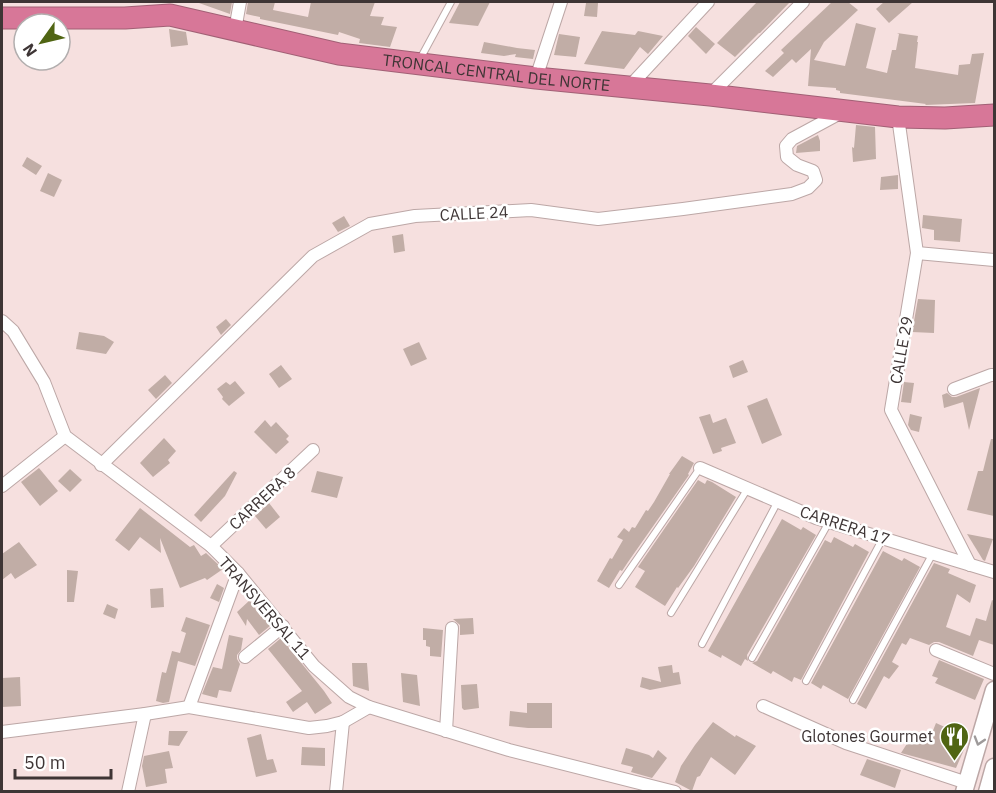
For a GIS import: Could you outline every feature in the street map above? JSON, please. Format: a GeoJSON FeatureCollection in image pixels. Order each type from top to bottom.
{"type":"FeatureCollection","features":[{"type":"Feature","properties":{"kind":"highway","name":"TRONCAL CENTRAL DEL NORTE"},"geometry":{"type":"LineString","coordinates":[[2,18],[124,18],[172,8],[234,30],[339,54],[898,117],[945,118],[994,115]]}},
{"type":"Feature","properties":{"kind":"main road"},"geometry":{"type":"LineString","coordinates":[[966,787],[994,690]]}},
{"type":"Feature","properties":{"kind":"main road"},"geometry":{"type":"LineString","coordinates":[[987,792],[994,767]]}},
{"type":"Feature","properties":{"kind":"street"},"geometry":{"type":"LineString","coordinates":[[234,30],[240,2]]}},
{"type":"Feature","properties":{"kind":"street"},"geometry":{"type":"LineString","coordinates":[[536,78],[561,2]]}},
{"type":"Feature","properties":{"kind":"street"},"geometry":{"type":"LineString","coordinates":[[629,87],[708,2]]}},
{"type":"Feature","properties":{"kind":"street"},"geometry":{"type":"LineString","coordinates":[[710,95],[803,2]]}},
{"type":"Feature","properties":{"kind":"street","name":"CALLE 24"},"geometry":{"type":"LineString","coordinates":[[101,465],[313,255],[370,224],[415,216],[531,210],[598,219],[792,194],[808,188],[816,180],[813,171],[797,165],[787,157],[786,146],[792,139],[844,111]]}},
{"type":"Feature","properties":{"kind":"street","name":"CALLE 29"},"geometry":{"type":"LineString","coordinates":[[898,117],[917,253],[891,410],[970,565]]}},
{"type":"Feature","properties":{"kind":"street"},"geometry":{"type":"LineString","coordinates":[[917,253],[994,260]]}},
{"type":"Feature","properties":{"kind":"street"},"geometry":{"type":"LineString","coordinates":[[2,321],[13,331],[45,382],[65,436],[2,486]]}},
{"type":"Feature","properties":{"kind":"street"},"geometry":{"type":"LineString","coordinates":[[954,389],[994,375]]}},
{"type":"Feature","properties":{"kind":"street","name":"TRANSVERSAL 11"},"geometry":{"type":"LineString","coordinates":[[65,436],[211,546],[238,573],[314,666],[349,697],[369,707],[509,750],[675,792]]}},
{"type":"Feature","properties":{"kind":"street","name":"CARRERA 8"},"geometry":{"type":"LineString","coordinates":[[211,546],[313,450]]}},
{"type":"Feature","properties":{"kind":"street","name":"CARRERA 17"},"geometry":{"type":"LineString","coordinates":[[700,468],[816,518],[994,572]]}},
{"type":"Feature","properties":{"kind":"street"},"geometry":{"type":"LineString","coordinates":[[189,707],[238,573]]}},
{"type":"Feature","properties":{"kind":"street"},"geometry":{"type":"LineString","coordinates":[[245,657],[283,626]]}},
{"type":"Feature","properties":{"kind":"street"},"geometry":{"type":"LineString","coordinates":[[446,731],[452,628]]}},
{"type":"Feature","properties":{"kind":"street"},"geometry":{"type":"LineString","coordinates":[[936,650],[994,674]]}},
{"type":"Feature","properties":{"kind":"street"},"geometry":{"type":"LineString","coordinates":[[763,706],[846,742],[966,787]]}},
{"type":"Feature","properties":{"kind":"street"},"geometry":{"type":"LineString","coordinates":[[2,732],[189,707],[309,728],[344,722],[369,707]]}},
{"type":"Feature","properties":{"kind":"street"},"geometry":{"type":"LineString","coordinates":[[128,792],[145,714]]}},
{"type":"Feature","properties":{"kind":"street"},"geometry":{"type":"LineString","coordinates":[[336,792],[344,722]]}},
{"type":"Feature","properties":{"kind":"lane"},"geometry":{"type":"LineString","coordinates":[[417,64],[451,2]]}},
{"type":"Feature","properties":{"kind":"lane"},"geometry":{"type":"LineString","coordinates":[[619,585],[700,468]]}},
{"type":"Feature","properties":{"kind":"lane"},"geometry":{"type":"LineString","coordinates":[[671,613],[748,488]]}},
{"type":"Feature","properties":{"kind":"lane"},"geometry":{"type":"LineString","coordinates":[[702,644],[778,501]]}},
{"type":"Feature","properties":{"kind":"lane"},"geometry":{"type":"LineString","coordinates":[[752,658],[829,522]]}},
{"type":"Feature","properties":{"kind":"lane"},"geometry":{"type":"LineString","coordinates":[[806,681],[883,538]]}},
{"type":"Feature","properties":{"kind":"lane"},"geometry":{"type":"LineString","coordinates":[[853,700],[933,553]]}},
{"type":"Feature","properties":{"kind":"building"},"geometry":{"type":"Polygon","coordinates":[[[232,2],[230,14],[199,3],[232,2]]]}},
{"type":"Feature","properties":{"kind":"building"},"geometry":{"type":"Polygon","coordinates":[[[248,2],[275,2],[273,10],[308,17],[311,2],[375,2],[370,16],[384,17],[381,25],[397,27],[390,47],[359,43],[360,39],[339,32],[338,35],[246,14],[248,2]]]}},
{"type":"Feature","properties":{"kind":"building"},"geometry":{"type":"Polygon","coordinates":[[[460,2],[490,2],[478,26],[449,23],[460,2]]]}},
{"type":"Feature","properties":{"kind":"building"},"geometry":{"type":"Polygon","coordinates":[[[757,2],[790,2],[735,57],[717,43],[757,2]]]}},
{"type":"Feature","properties":{"kind":"building"},"geometry":{"type":"Polygon","coordinates":[[[832,2],[848,2],[858,10],[824,42],[814,60],[845,66],[856,23],[876,28],[866,68],[887,73],[892,50],[896,50],[899,34],[897,33],[918,36],[915,68],[958,75],[959,65],[970,64],[972,54],[984,53],[975,103],[925,105],[840,93],[836,88],[808,86],[811,49],[796,63],[792,59],[773,77],[765,71],[784,53],[781,50],[832,2]]]}},
{"type":"Feature","properties":{"kind":"building"},"geometry":{"type":"Polygon","coordinates":[[[884,2],[913,2],[889,23],[876,9],[884,2]]]}},
{"type":"Feature","properties":{"kind":"building"},"geometry":{"type":"Polygon","coordinates":[[[586,3],[598,3],[597,17],[584,16],[586,3]]]}},
{"type":"Feature","properties":{"kind":"building"},"geometry":{"type":"Polygon","coordinates":[[[696,27],[715,44],[706,54],[688,36],[696,27]]]}},
{"type":"Feature","properties":{"kind":"building"},"geometry":{"type":"Polygon","coordinates":[[[169,29],[186,32],[188,45],[171,47],[169,29]]]}},
{"type":"Feature","properties":{"kind":"building"},"geometry":{"type":"Polygon","coordinates":[[[602,31],[635,35],[638,31],[663,36],[648,54],[640,47],[624,69],[584,64],[602,31]]]}},
{"type":"Feature","properties":{"kind":"building"},"geometry":{"type":"Polygon","coordinates":[[[559,34],[580,37],[576,57],[554,55],[559,34]]]}},
{"type":"Feature","properties":{"kind":"building"},"geometry":{"type":"Polygon","coordinates":[[[484,42],[535,50],[533,59],[515,57],[516,54],[504,56],[481,53],[484,42]]]}},
{"type":"Feature","properties":{"kind":"building"},"geometry":{"type":"Polygon","coordinates":[[[856,125],[875,127],[876,159],[853,162],[852,147],[854,148],[856,125]]]}},
{"type":"Feature","properties":{"kind":"building"},"geometry":{"type":"Polygon","coordinates":[[[818,135],[820,151],[796,153],[797,146],[818,135]]]}},
{"type":"Feature","properties":{"kind":"building"},"geometry":{"type":"Polygon","coordinates":[[[27,157],[42,166],[36,175],[22,166],[27,157]]]}},
{"type":"Feature","properties":{"kind":"building"},"geometry":{"type":"Polygon","coordinates":[[[48,173],[62,180],[54,197],[40,191],[48,173]]]}},
{"type":"Feature","properties":{"kind":"building"},"geometry":{"type":"Polygon","coordinates":[[[898,175],[898,189],[880,190],[881,177],[898,175]]]}},
{"type":"Feature","properties":{"kind":"building"},"geometry":{"type":"Polygon","coordinates":[[[923,215],[962,219],[960,242],[934,240],[934,230],[922,228],[923,215]]]}},
{"type":"Feature","properties":{"kind":"building"},"geometry":{"type":"Polygon","coordinates":[[[344,216],[350,226],[338,232],[332,223],[344,216]]]}},
{"type":"Feature","properties":{"kind":"building"},"geometry":{"type":"Polygon","coordinates":[[[403,234],[405,251],[394,253],[392,236],[403,234]]]}},
{"type":"Feature","properties":{"kind":"building"},"geometry":{"type":"Polygon","coordinates":[[[918,299],[935,300],[934,333],[912,332],[918,299]]]}},
{"type":"Feature","properties":{"kind":"building"},"geometry":{"type":"Polygon","coordinates":[[[226,319],[231,325],[221,335],[216,327],[226,319]]]}},
{"type":"Feature","properties":{"kind":"building"},"geometry":{"type":"Polygon","coordinates":[[[79,332],[104,336],[114,342],[106,354],[76,349],[79,332]]]}},
{"type":"Feature","properties":{"kind":"building"},"geometry":{"type":"Polygon","coordinates":[[[419,342],[427,359],[411,366],[403,349],[419,342]]]}},
{"type":"Feature","properties":{"kind":"building"},"geometry":{"type":"Polygon","coordinates":[[[743,360],[748,372],[733,378],[729,366],[743,360]]]}},
{"type":"Feature","properties":{"kind":"building"},"geometry":{"type":"Polygon","coordinates":[[[281,365],[292,379],[279,388],[269,374],[281,365]]]}},
{"type":"Feature","properties":{"kind":"building"},"geometry":{"type":"Polygon","coordinates":[[[165,375],[172,383],[156,399],[148,390],[165,375]]]}},
{"type":"Feature","properties":{"kind":"building"},"geometry":{"type":"Polygon","coordinates":[[[235,381],[245,393],[229,406],[217,389],[226,382],[230,385],[235,381]]]}},
{"type":"Feature","properties":{"kind":"building"},"geometry":{"type":"Polygon","coordinates":[[[904,382],[914,383],[911,403],[901,402],[904,382]]]}},
{"type":"Feature","properties":{"kind":"building"},"geometry":{"type":"Polygon","coordinates":[[[980,388],[969,430],[963,402],[944,408],[942,395],[947,393],[956,397],[980,388]]]}},
{"type":"Feature","properties":{"kind":"building"},"geometry":{"type":"Polygon","coordinates":[[[767,398],[782,435],[762,444],[747,406],[767,398]]]}},
{"type":"Feature","properties":{"kind":"building"},"geometry":{"type":"Polygon","coordinates":[[[710,414],[713,423],[726,418],[736,443],[721,448],[722,451],[713,454],[699,417],[710,414]]]}},
{"type":"Feature","properties":{"kind":"building"},"geometry":{"type":"Polygon","coordinates":[[[910,414],[922,417],[919,432],[911,430],[908,425],[910,414]]]}},
{"type":"Feature","properties":{"kind":"building"},"geometry":{"type":"Polygon","coordinates":[[[265,420],[271,427],[276,422],[289,436],[286,439],[289,442],[276,454],[254,432],[265,420]]]}},
{"type":"Feature","properties":{"kind":"building"},"geometry":{"type":"Polygon","coordinates":[[[164,438],[176,451],[168,460],[170,463],[153,477],[140,463],[164,438]]]}},
{"type":"Feature","properties":{"kind":"building"},"geometry":{"type":"Polygon","coordinates":[[[991,439],[994,439],[994,516],[967,510],[978,471],[983,471],[991,439]]]}},
{"type":"Feature","properties":{"kind":"building"},"geometry":{"type":"Polygon","coordinates":[[[682,456],[694,463],[689,475],[609,588],[597,581],[623,540],[617,537],[624,528],[629,532],[632,527],[635,528],[682,456]]]}},
{"type":"Feature","properties":{"kind":"building"},"geometry":{"type":"Polygon","coordinates":[[[39,468],[58,491],[40,506],[21,482],[39,468]]]}},
{"type":"Feature","properties":{"kind":"building"},"geometry":{"type":"Polygon","coordinates":[[[70,469],[82,480],[70,492],[58,481],[70,469]]]}},
{"type":"Feature","properties":{"kind":"building"},"geometry":{"type":"Polygon","coordinates":[[[234,471],[237,473],[225,496],[201,522],[194,515],[234,471]]]}},
{"type":"Feature","properties":{"kind":"building"},"geometry":{"type":"Polygon","coordinates":[[[317,471],[343,477],[337,498],[311,492],[317,471]]]}},
{"type":"Feature","properties":{"kind":"building"},"geometry":{"type":"Polygon","coordinates":[[[698,480],[705,484],[707,480],[712,482],[736,497],[694,566],[665,606],[635,587],[645,571],[638,567],[698,480]]]}},
{"type":"Feature","properties":{"kind":"building"},"geometry":{"type":"Polygon","coordinates":[[[269,503],[280,517],[266,529],[255,516],[269,503]]]}},
{"type":"Feature","properties":{"kind":"building"},"geometry":{"type":"Polygon","coordinates":[[[140,508],[190,547],[194,545],[201,556],[206,553],[223,569],[207,580],[205,578],[180,588],[160,538],[161,553],[140,537],[129,551],[115,540],[140,508]]]}},
{"type":"Feature","properties":{"kind":"building"},"geometry":{"type":"Polygon","coordinates":[[[782,519],[801,530],[803,527],[816,535],[747,655],[748,661],[745,659],[741,666],[722,655],[721,658],[708,651],[782,519]]]}},
{"type":"Feature","properties":{"kind":"building"},"geometry":{"type":"Polygon","coordinates":[[[967,534],[993,539],[985,561],[983,560],[967,534]]]}},
{"type":"Feature","properties":{"kind":"building"},"geometry":{"type":"Polygon","coordinates":[[[834,537],[853,547],[855,544],[869,552],[801,680],[794,677],[792,682],[752,663],[757,661],[825,540],[831,543],[834,537]]]}},
{"type":"Feature","properties":{"kind":"building"},"geometry":{"type":"Polygon","coordinates":[[[19,542],[37,565],[15,579],[11,573],[2,580],[2,554],[19,542]]]}},
{"type":"Feature","properties":{"kind":"building"},"geometry":{"type":"Polygon","coordinates":[[[883,551],[902,561],[904,558],[920,567],[848,699],[823,685],[821,689],[811,683],[883,551]]]}},
{"type":"Feature","properties":{"kind":"building"},"geometry":{"type":"Polygon","coordinates":[[[934,563],[950,569],[948,573],[976,585],[970,603],[957,594],[946,627],[970,636],[976,618],[986,621],[992,600],[994,601],[994,645],[979,640],[973,656],[939,642],[929,645],[910,638],[906,645],[902,643],[892,662],[899,666],[889,679],[884,676],[866,709],[857,704],[934,563]]]}},
{"type":"Feature","properties":{"kind":"building"},"geometry":{"type":"Polygon","coordinates":[[[67,570],[78,571],[74,602],[67,602],[67,570]]]}},
{"type":"Feature","properties":{"kind":"building"},"geometry":{"type":"Polygon","coordinates":[[[217,584],[224,588],[219,602],[210,598],[217,584]]]}},
{"type":"Feature","properties":{"kind":"building"},"geometry":{"type":"Polygon","coordinates":[[[163,588],[164,607],[151,608],[150,589],[163,588]]]}},
{"type":"Feature","properties":{"kind":"building"},"geometry":{"type":"Polygon","coordinates":[[[250,600],[270,626],[259,635],[247,619],[246,626],[237,612],[250,600]]]}},
{"type":"Feature","properties":{"kind":"building"},"geometry":{"type":"Polygon","coordinates":[[[107,604],[118,609],[115,619],[103,614],[107,604]]]}},
{"type":"Feature","properties":{"kind":"building"},"geometry":{"type":"Polygon","coordinates":[[[186,617],[210,625],[195,666],[178,661],[169,702],[156,701],[162,672],[166,673],[172,651],[180,653],[186,633],[181,631],[186,617]]]}},
{"type":"Feature","properties":{"kind":"building"},"geometry":{"type":"Polygon","coordinates":[[[473,618],[474,634],[460,635],[460,625],[453,619],[473,618]]]}},
{"type":"Feature","properties":{"kind":"building"},"geometry":{"type":"Polygon","coordinates":[[[423,628],[443,630],[441,657],[430,656],[430,647],[426,646],[426,640],[423,640],[423,628]]]}},
{"type":"Feature","properties":{"kind":"building"},"geometry":{"type":"Polygon","coordinates":[[[229,635],[243,638],[241,650],[237,655],[240,664],[231,692],[219,690],[217,698],[202,694],[213,667],[222,669],[229,635]]]}},
{"type":"Feature","properties":{"kind":"building"},"geometry":{"type":"Polygon","coordinates":[[[281,638],[332,703],[315,714],[307,702],[293,712],[286,702],[302,691],[268,649],[281,638]]]}},
{"type":"Feature","properties":{"kind":"building"},"geometry":{"type":"Polygon","coordinates":[[[939,660],[984,679],[975,700],[935,683],[938,678],[932,676],[939,660]]]}},
{"type":"Feature","properties":{"kind":"building"},"geometry":{"type":"Polygon","coordinates":[[[352,663],[367,663],[369,691],[353,686],[352,663]]]}},
{"type":"Feature","properties":{"kind":"building"},"geometry":{"type":"Polygon","coordinates":[[[672,665],[673,673],[679,672],[681,684],[650,690],[640,687],[642,677],[661,682],[658,667],[672,665]]]}},
{"type":"Feature","properties":{"kind":"building"},"geometry":{"type":"Polygon","coordinates":[[[401,673],[417,675],[420,706],[403,702],[401,673]]]}},
{"type":"Feature","properties":{"kind":"building"},"geometry":{"type":"Polygon","coordinates":[[[20,677],[21,706],[2,707],[2,678],[20,677]]]}},
{"type":"Feature","properties":{"kind":"building"},"geometry":{"type":"Polygon","coordinates":[[[477,684],[479,708],[464,710],[461,685],[477,684]]]}},
{"type":"Feature","properties":{"kind":"building"},"geometry":{"type":"Polygon","coordinates":[[[527,703],[552,703],[552,728],[509,726],[510,711],[527,713],[527,703]]]}},
{"type":"Feature","properties":{"kind":"building"},"geometry":{"type":"Polygon","coordinates":[[[713,722],[735,737],[736,735],[756,746],[735,775],[711,757],[700,776],[697,777],[692,791],[675,782],[681,766],[713,722]]]}},
{"type":"Feature","properties":{"kind":"building"},"geometry":{"type":"Polygon","coordinates":[[[936,723],[969,738],[956,768],[901,753],[910,739],[914,741],[920,731],[930,738],[936,723]]]}},
{"type":"Feature","properties":{"kind":"building"},"geometry":{"type":"Polygon","coordinates":[[[169,731],[188,731],[179,746],[168,745],[169,731]]]}},
{"type":"Feature","properties":{"kind":"building"},"geometry":{"type":"Polygon","coordinates":[[[261,734],[267,760],[273,759],[277,772],[256,777],[247,738],[261,734]]]}},
{"type":"Feature","properties":{"kind":"building"},"geometry":{"type":"Polygon","coordinates":[[[302,747],[325,748],[325,766],[301,765],[302,747]]]}},
{"type":"Feature","properties":{"kind":"building"},"geometry":{"type":"Polygon","coordinates":[[[626,748],[653,758],[658,750],[667,758],[652,778],[631,772],[633,767],[621,764],[626,748]]]}},
{"type":"Feature","properties":{"kind":"building"},"geometry":{"type":"Polygon","coordinates":[[[169,751],[173,768],[165,769],[167,783],[146,787],[142,766],[144,756],[169,751]]]}},
{"type":"Feature","properties":{"kind":"building"},"geometry":{"type":"Polygon","coordinates":[[[867,759],[901,770],[895,788],[860,775],[867,759]]]}},
{"type":"Feature","properties":{"kind":"place","name":"Glotones Gourmet"},"geometry":{"type":"Point","coordinates":[954,762]}}]}
